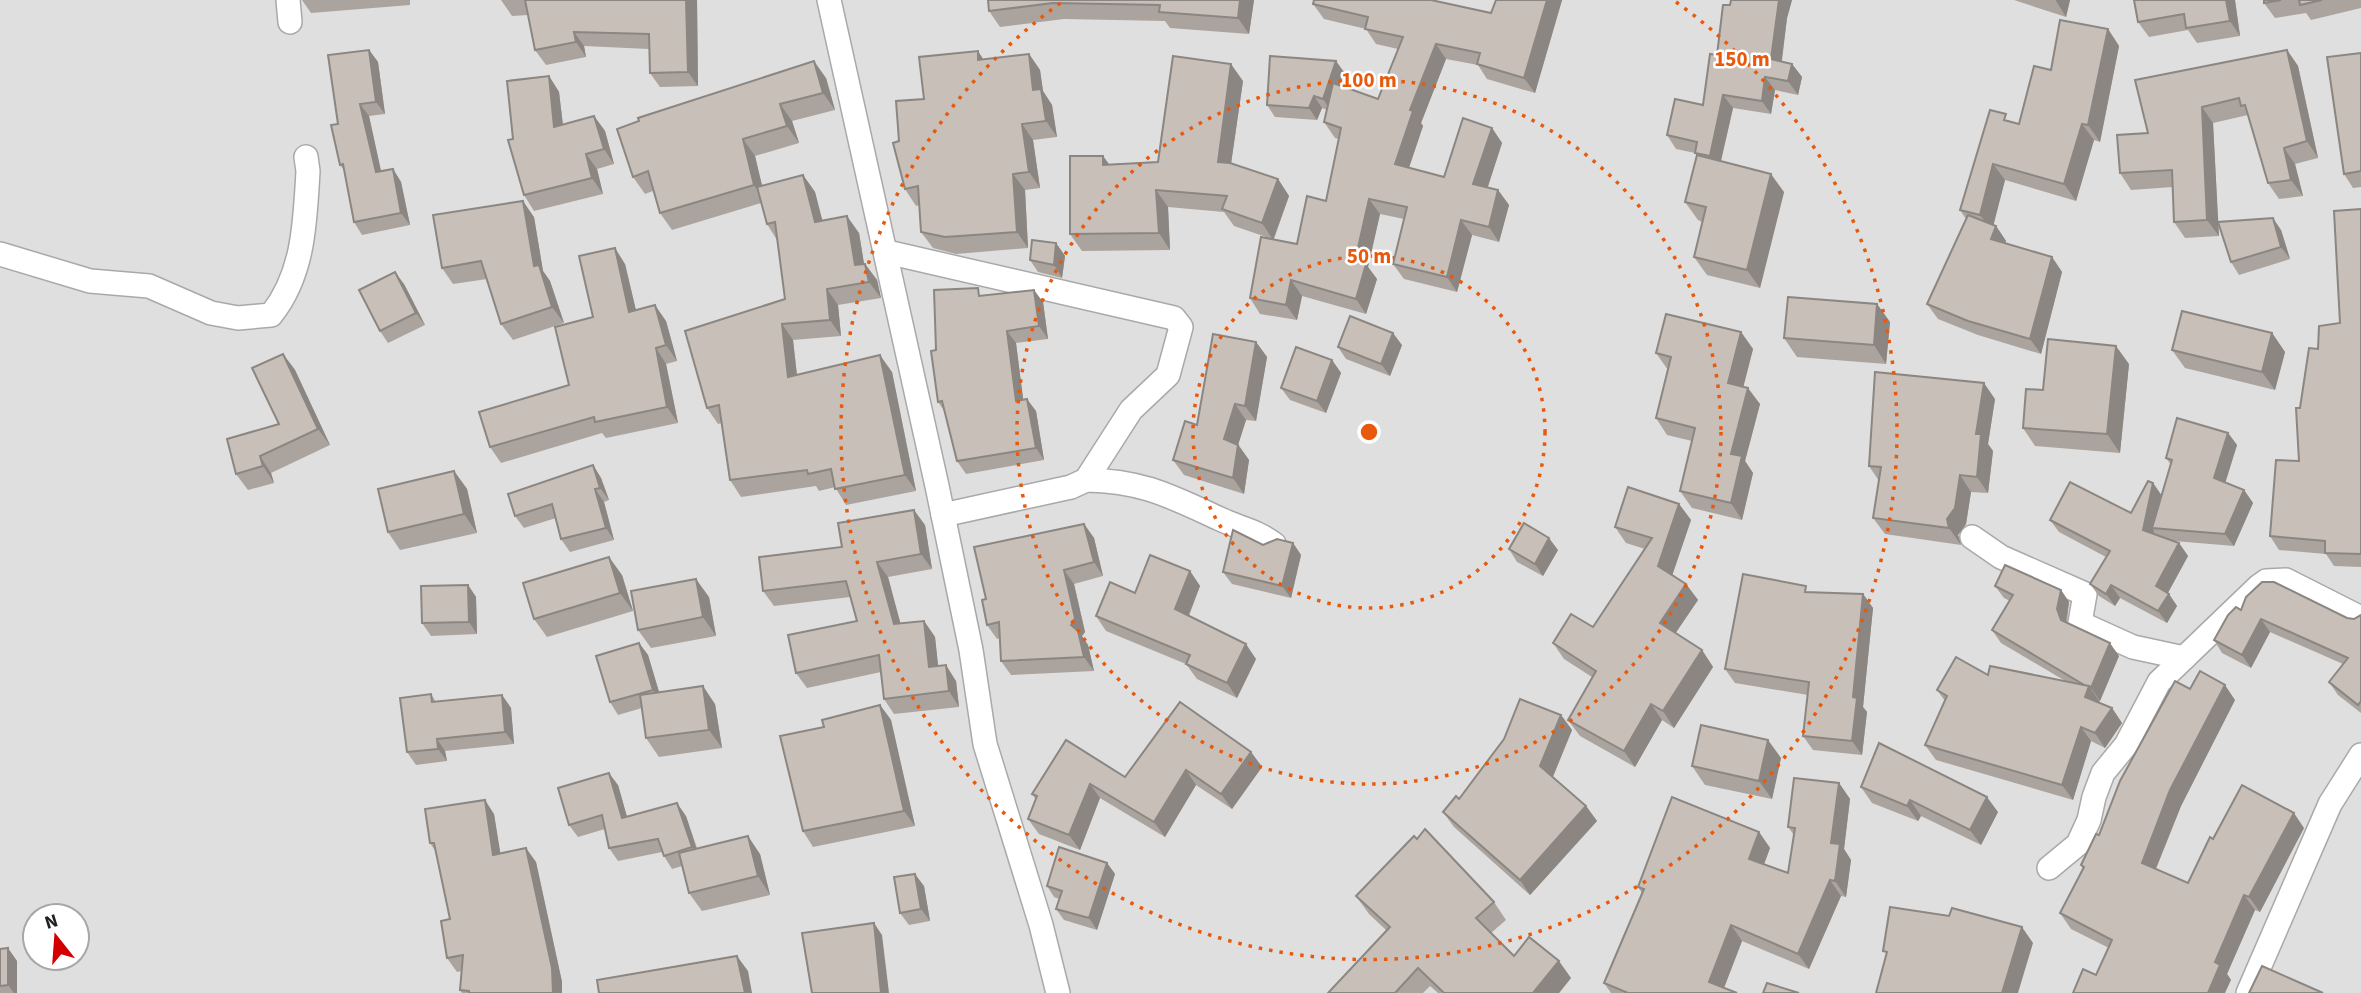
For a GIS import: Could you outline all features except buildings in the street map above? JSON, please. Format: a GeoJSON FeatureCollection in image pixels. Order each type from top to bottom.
{"type":"FeatureCollection","features":[{"type":"Feature","properties":{"kind":"street"},"geometry":{"type":"LineString","coordinates":[[829,0],[887,252],[917,408],[943,515],[971,650],[985,744],[1041,925],[1058,993]]}},
{"type":"Feature","properties":{"kind":"street"},"geometry":{"type":"LineString","coordinates":[[0,254],[90,281],[149,286],[211,313],[238,318],[271,315],[286,296],[299,261],[309,171],[306,157]]}},
{"type":"Feature","properties":{"kind":"street"},"geometry":{"type":"LineString","coordinates":[[887,252],[1174,318],[1181,327],[1181,335],[1168,375],[1131,410],[1086,480]]}},
{"type":"Feature","properties":{"kind":"street"},"geometry":{"type":"LineString","coordinates":[[943,515],[1071,487],[1086,480],[1136,484],[1179,498],[1221,519],[1261,534],[1274,544]]}},
{"type":"Feature","properties":{"kind":"street"},"geometry":{"type":"LineString","coordinates":[[1972,537],[2001,557],[2085,594],[2080,623],[2133,647],[2184,657]]}},
{"type":"Feature","properties":{"kind":"street"},"geometry":{"type":"LineString","coordinates":[[2049,868],[2078,844],[2089,820],[2103,773],[2126,745],[2160,682],[2266,581],[2286,580],[2361,618]]}},
{"type":"Feature","properties":{"kind":"street"},"geometry":{"type":"LineString","coordinates":[[2248,993],[2330,804],[2361,755]]}},
{"type":"Feature","properties":{"kind":"shaded area"},"geometry":{"type":"Polygon","coordinates":[[[0,0],[2361,0],[2361,993],[0,993],[0,0]]]}}]}
